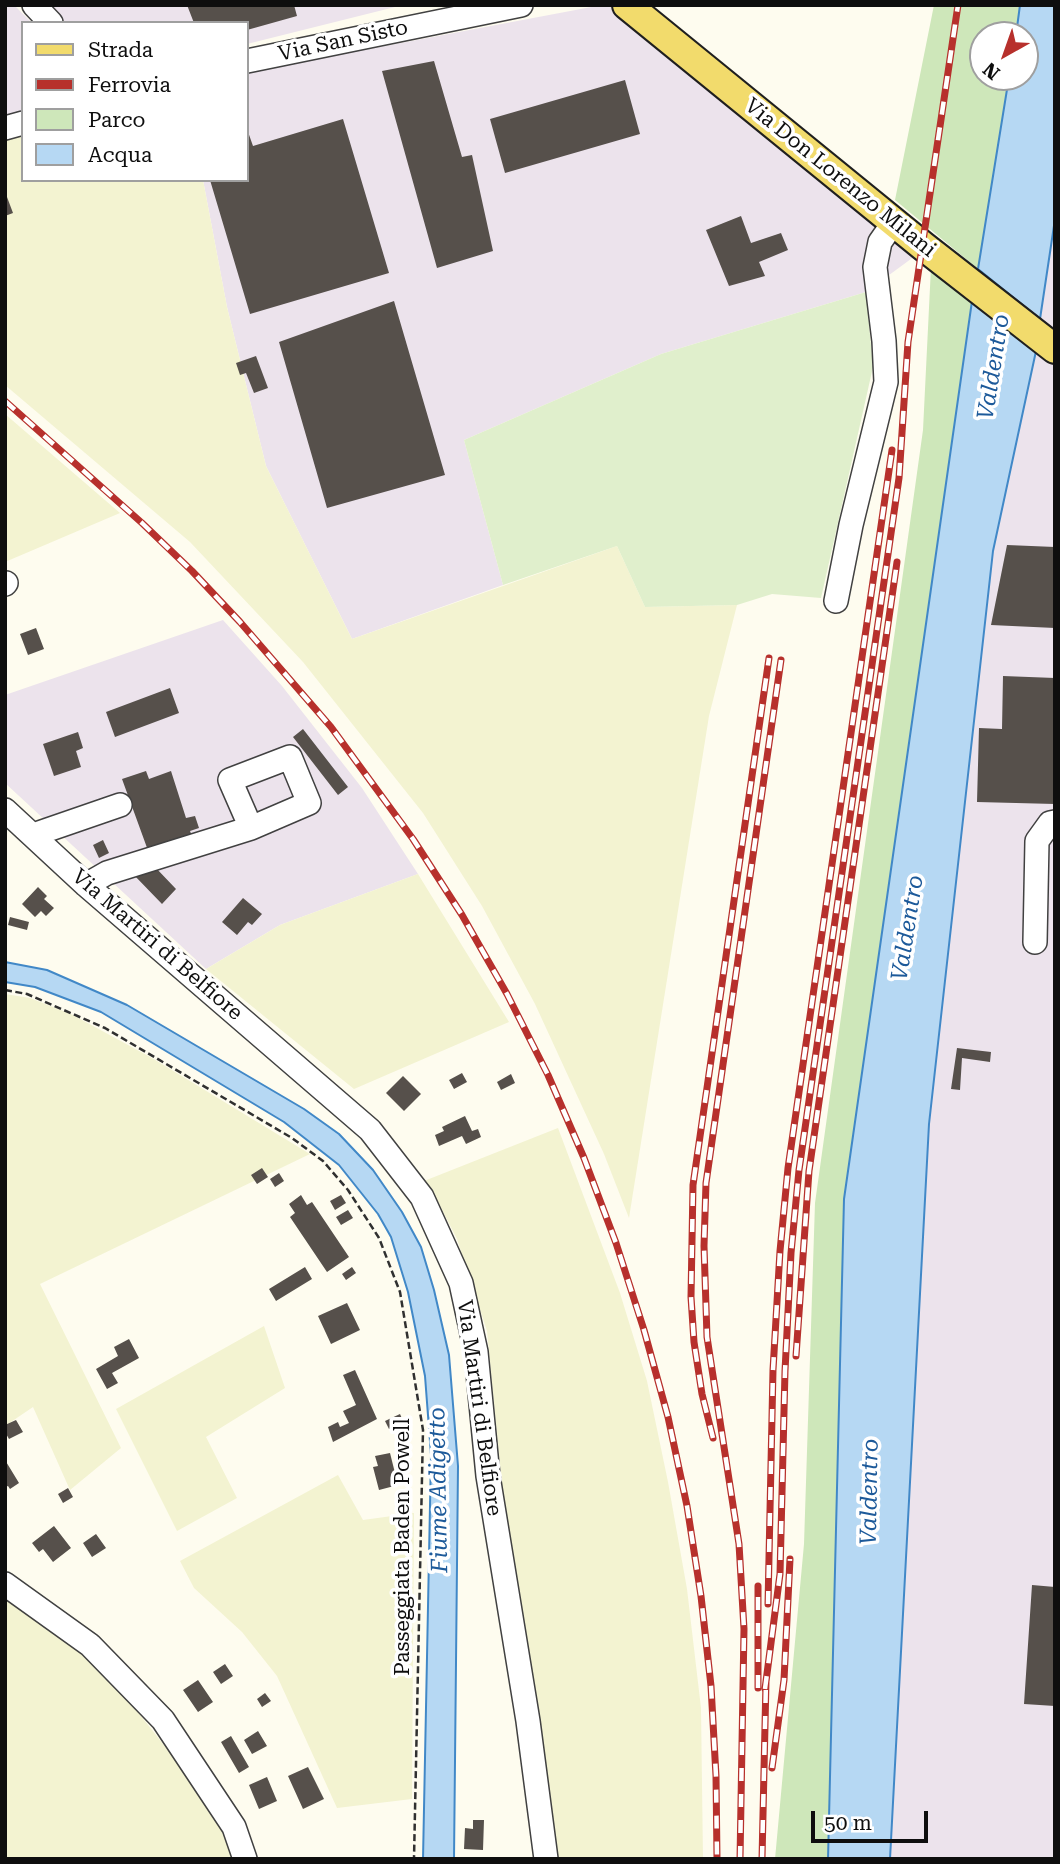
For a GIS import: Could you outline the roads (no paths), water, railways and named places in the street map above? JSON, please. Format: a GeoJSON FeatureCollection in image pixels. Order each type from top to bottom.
{"type":"FeatureCollection","features":[{"type":"Feature","properties":{"kind":"main road","name":"Via Don Lorenzo Milani"},"geometry":{"type":"LineString","coordinates":[[627,5],[1044,340]]}},
{"type":"Feature","properties":{"kind":"street"},"geometry":{"type":"LineString","coordinates":[[34,5],[49,21]]}},
{"type":"Feature","properties":{"kind":"street","name":"Via San Sisto"},"geometry":{"type":"LineString","coordinates":[[248,61],[521,5]]}},
{"type":"Feature","properties":{"kind":"street"},"geometry":{"type":"LineString","coordinates":[[836,601],[851,525],[886,382],[875,267],[880,242],[894,222]]}},
{"type":"Feature","properties":{"kind":"street"},"geometry":{"type":"LineString","coordinates":[[33,835],[120,805]]}},
{"type":"Feature","properties":{"kind":"street","name":"Via Martiri di Belfiore"},"geometry":{"type":"LineString","coordinates":[[5,810],[86,885],[370,1130],[422,1197],[461,1283],[476,1352],[488,1476],[528,1721],[545,1859]]}},
{"type":"Feature","properties":{"kind":"street"},"geometry":{"type":"LineString","coordinates":[[1035,942],[1037,841],[1050,822],[1055,822]]}},
{"type":"Feature","properties":{"kind":"street"},"geometry":{"type":"LineString","coordinates":[[86,885],[107,873],[251,828]]}},
{"type":"Feature","properties":{"kind":"street"},"geometry":{"type":"LineString","coordinates":[[5,1584],[90,1646],[163,1720],[233,1828],[245,1859]]}},
{"type":"Feature","properties":{"kind":"water"},"geometry":{"type":"Polygon","coordinates":[[[1020,5],[1055,5],[1055,219],[1040,319],[978,269],[1007,91],[1039,91],[1039,21],[1018,21],[1020,5]]]}},
{"type":"Feature","properties":{"kind":"water","name":"Valdentro"},"geometry":{"type":"Polygon","coordinates":[[[972,301],[1036,351],[993,551],[929,1124],[890,1859],[828,1859],[844,1199],[972,301]]]}},
{"type":"Feature","properties":{"kind":"water","name":"Fiume Adigetto"},"geometry":{"type":"Polygon","coordinates":[[[5,962],[47,970],[127,1005],[304,1109],[339,1134],[373,1170],[402,1212],[421,1247],[449,1355],[458,1466],[454,1859],[423,1859],[431,1455],[425,1376],[408,1292],[391,1237],[378,1214],[339,1165],[284,1122],[101,1012],[35,987],[5,982],[5,962]]]}},
{"type":"Feature","properties":{"kind":"railway"},"geometry":{"type":"LineString","coordinates":[[765,1689],[780,1574],[785,1371],[791,1253],[799,1170],[899,478],[908,342],[958,5]]}},
{"type":"Feature","properties":{"kind":"railway"},"geometry":{"type":"LineString","coordinates":[[5,401],[192,571],[331,727],[413,839],[462,915],[507,994],[548,1075],[584,1158],[616,1243],[668,1417],[687,1506],[711,1686],[717,1859]]}},
{"type":"Feature","properties":{"kind":"railway"},"geometry":{"type":"LineString","coordinates":[[768,1604],[773,1370],[788,1168],[892,450]]}},
{"type":"Feature","properties":{"kind":"railway"},"geometry":{"type":"LineString","coordinates":[[796,1356],[809,1171],[897,562]]}},
{"type":"Feature","properties":{"kind":"railway"},"geometry":{"type":"LineString","coordinates":[[713,1438],[702,1394],[694,1342],[691,1297],[693,1185],[769,658]]}},
{"type":"Feature","properties":{"kind":"railway"},"geometry":{"type":"LineString","coordinates":[[740,1859],[744,1629],[739,1544],[707,1337],[704,1246],[706,1183],[781,660]]}},
{"type":"Feature","properties":{"kind":"railway"},"geometry":{"type":"LineString","coordinates":[[772,1768],[784,1680],[790,1559]]}},
{"type":"Feature","properties":{"kind":"railway"},"geometry":{"type":"LineString","coordinates":[[758,1586],[758,1688]]}},
{"type":"Feature","properties":{"kind":"railway"},"geometry":{"type":"LineString","coordinates":[[762,1859],[766,1681]]}}]}
